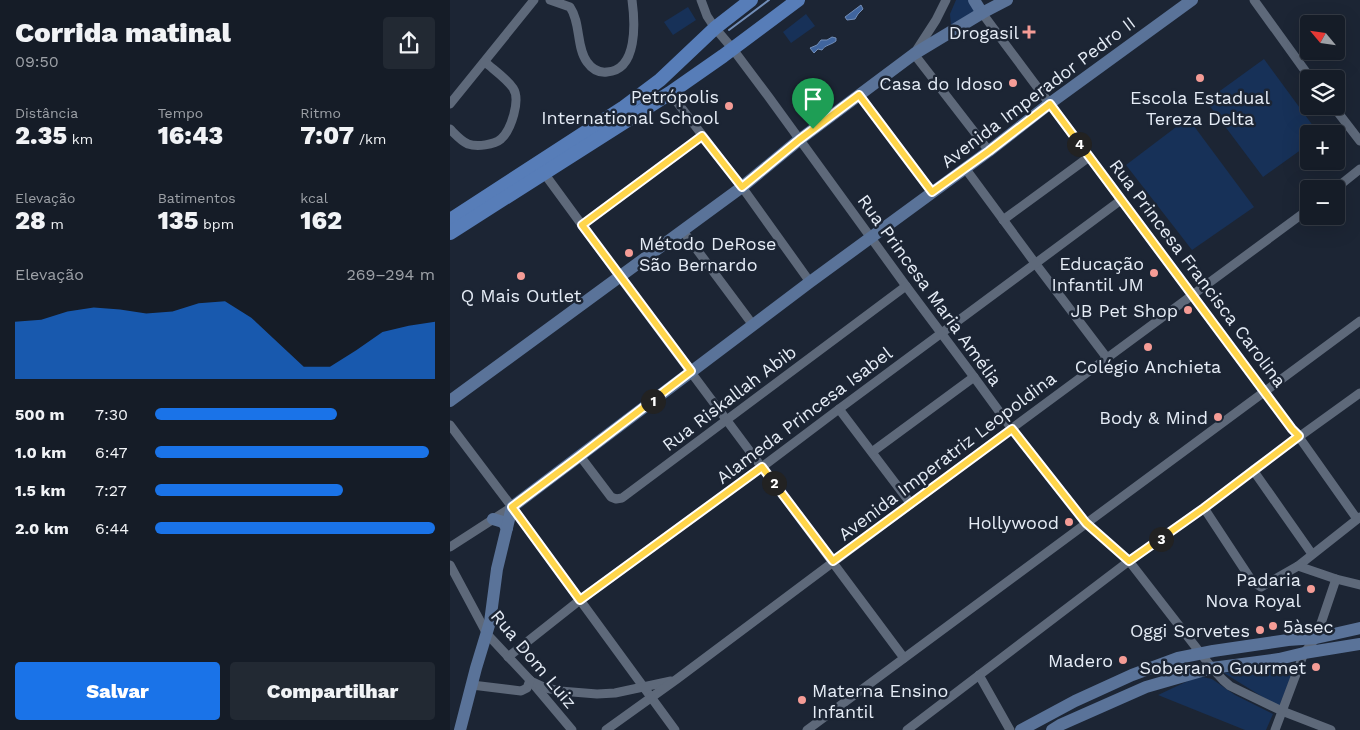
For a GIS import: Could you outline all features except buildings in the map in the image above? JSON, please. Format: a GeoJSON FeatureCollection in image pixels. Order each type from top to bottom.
{"type":"FeatureCollection","features":[{"type":"Feature","properties":{"kind":"main road"},"geometry":{"type":"LineString","coordinates":[[450,233],[647,90],[672,70],[715,28],[751,0]]}},
{"type":"Feature","properties":{"kind":"main road"},"geometry":{"type":"LineString","coordinates":[[450,220],[670,93],[798,0]]}},
{"type":"Feature","properties":{"kind":"street"},"geometry":{"type":"LineString","coordinates":[[450,104],[534,0]]}},
{"type":"Feature","properties":{"kind":"street"},"geometry":{"type":"LineString","coordinates":[[550,0],[570,7],[574,14],[582,55],[594,70],[603,73],[612,72],[621,67],[627,60],[634,32],[632,0]]}},
{"type":"Feature","properties":{"kind":"street","name":"Rua Princesa Maria Amélia"},"geometry":{"type":"LineString","coordinates":[[701,0],[707,16],[715,28],[768,96],[1012,429],[1086,523],[1129,561],[1212,668],[1230,686],[1282,711],[1331,730]]}},
{"type":"Feature","properties":{"kind":"street"},"geometry":{"type":"LineString","coordinates":[[914,54],[932,27],[946,0]]}},
{"type":"Feature","properties":{"kind":"street","name":"Rua Princesa Francisca Carolina"},"geometry":{"type":"LineString","coordinates":[[974,0],[1120,200],[1299,436],[1358,518]]}},
{"type":"Feature","properties":{"kind":"street"},"geometry":{"type":"LineString","coordinates":[[450,401],[742,187],[799,140],[914,54],[1007,0]]}},
{"type":"Feature","properties":{"kind":"street","name":"Avenida Imperador Pedro II"},"geometry":{"type":"LineString","coordinates":[[512,507],[810,282],[1192,0]]}},
{"type":"Feature","properties":{"kind":"street"},"geometry":{"type":"LineString","coordinates":[[1255,1],[1305,70]]}},
{"type":"Feature","properties":{"kind":"street"},"geometry":{"type":"LineString","coordinates":[[914,54],[989,151]]}},
{"type":"Feature","properties":{"kind":"street"},"geometry":{"type":"LineString","coordinates":[[450,129],[464,142],[476,146],[492,144],[498,141],[508,130],[514,113],[516,96],[514,89],[485,62]]}},
{"type":"Feature","properties":{"kind":"street"},"geometry":{"type":"LineString","coordinates":[[670,93],[742,187],[810,282]]}},
{"type":"Feature","properties":{"kind":"street"},"geometry":{"type":"LineString","coordinates":[[859,95],[932,192]]}},
{"type":"Feature","properties":{"kind":"street"},"geometry":{"type":"LineString","coordinates":[[1340,115],[1360,141]]}},
{"type":"Feature","properties":{"kind":"street"},"geometry":{"type":"LineString","coordinates":[[582,225],[702,136]]}},
{"type":"Feature","properties":{"kind":"street"},"geometry":{"type":"LineString","coordinates":[[1003,220],[1089,157]]}},
{"type":"Feature","properties":{"kind":"street"},"geometry":{"type":"LineString","coordinates":[[541,168],[904,658]]}},
{"type":"Feature","properties":{"kind":"street"},"geometry":{"type":"LineString","coordinates":[[965,168],[1107,358]]}},
{"type":"Feature","properties":{"kind":"street"},"geometry":{"type":"LineString","coordinates":[[1345,181],[1360,169]]}},
{"type":"Feature","properties":{"kind":"street","name":"Alameda Princesa Isabel"},"geometry":{"type":"LineString","coordinates":[[508,657],[580,600],[1120,200]]}},
{"type":"Feature","properties":{"kind":"street","name":"Avenida Imperatriz Leopoldina"},"geometry":{"type":"LineString","coordinates":[[606,730],[1300,216]]}},
{"type":"Feature","properties":{"kind":"street"},"geometry":{"type":"LineString","coordinates":[[683,231],[753,326]]}},
{"type":"Feature","properties":{"kind":"street","name":"Rua Riskallah Abib"},"geometry":{"type":"LineString","coordinates":[[580,456],[612,497],[616,499],[622,498],[906,286]]}},
{"type":"Feature","properties":{"kind":"street"},"geometry":{"type":"LineString","coordinates":[[807,730],[1360,321]]}},
{"type":"Feature","properties":{"kind":"street"},"geometry":{"type":"LineString","coordinates":[[872,452],[974,377]]}},
{"type":"Feature","properties":{"kind":"street"},"geometry":{"type":"LineString","coordinates":[[907,730],[1129,561],[1360,393]]}},
{"type":"Feature","properties":{"kind":"street"},"geometry":{"type":"LineString","coordinates":[[839,408],[911,504]]}},
{"type":"Feature","properties":{"kind":"street"},"geometry":{"type":"LineString","coordinates":[[450,426],[512,507],[675,730]]}},
{"type":"Feature","properties":{"kind":"street"},"geometry":{"type":"LineString","coordinates":[[1253,470],[1312,554]]}},
{"type":"Feature","properties":{"kind":"street"},"geometry":{"type":"LineString","coordinates":[[450,547],[512,507]]}},
{"type":"Feature","properties":{"kind":"street"},"geometry":{"type":"LineString","coordinates":[[460,730],[487,634],[493,607],[497,569],[512,507]]}},
{"type":"Feature","properties":{"kind":"street"},"geometry":{"type":"LineString","coordinates":[[1204,508],[1252,581],[1258,586],[1263,587],[1298,566],[1358,518]]}},
{"type":"Feature","properties":{"kind":"street"},"geometry":{"type":"LineString","coordinates":[[493,519],[502,522],[508,528]]}},
{"type":"Feature","properties":{"kind":"street","name":"Rua Dom Luiz"},"geometry":{"type":"LineString","coordinates":[[450,565],[487,634],[530,680],[572,730]]}},
{"type":"Feature","properties":{"kind":"street"},"geometry":{"type":"LineString","coordinates":[[1298,566],[1360,585]]}},
{"type":"Feature","properties":{"kind":"street"},"geometry":{"type":"LineString","coordinates":[[1274,730],[1304,653],[1316,638],[1336,579]]}},
{"type":"Feature","properties":{"kind":"street","name":"Rua Dom Luiz"},"geometry":{"type":"LineString","coordinates":[[473,607],[484,611],[493,607]]}},
{"type":"Feature","properties":{"kind":"street"},"geometry":{"type":"LineString","coordinates":[[1021,730],[1075,701],[1132,675],[1178,658],[1288,640],[1316,638],[1360,628]]}},
{"type":"Feature","properties":{"kind":"street"},"geometry":{"type":"LineString","coordinates":[[1052,730],[1146,687],[1212,668],[1279,659],[1360,644]]}},
{"type":"Feature","properties":{"kind":"street"},"geometry":{"type":"LineString","coordinates":[[978,675],[1010,730]]}},
{"type":"Feature","properties":{"kind":"street"},"geometry":{"type":"LineString","coordinates":[[472,684],[520,691],[527,688],[530,680],[546,688],[560,691],[597,694],[616,693],[677,679]]}},
{"type":"Feature","properties":{"kind":"street"},"geometry":{"type":"LineString","coordinates":[[636,707],[643,687]]}},
{"type":"Feature","properties":{"kind":"shaded area"},"geometry":{"type":"Polygon","coordinates":[[[956,0],[969,0],[976,11],[951,26],[950,14],[956,0]]]}},
{"type":"Feature","properties":{"kind":"shaded area"},"geometry":{"type":"Polygon","coordinates":[[[861,5],[863,9],[855,19],[847,20],[845,17],[861,5]]]}},
{"type":"Feature","properties":{"kind":"shaded area"},"geometry":{"type":"Polygon","coordinates":[[[688,7],[696,20],[673,35],[664,22],[688,7]]]}},
{"type":"Feature","properties":{"kind":"shaded area"},"geometry":{"type":"Polygon","coordinates":[[[806,14],[815,26],[791,43],[783,32],[806,14]]]}},
{"type":"Feature","properties":{"kind":"shaded area"},"geometry":{"type":"Polygon","coordinates":[[[832,37],[836,38],[836,41],[822,50],[818,49],[814,53],[810,48],[817,45],[821,40],[827,40],[832,37]]]}},
{"type":"Feature","properties":{"kind":"shaded area"},"geometry":{"type":"Polygon","coordinates":[[[1264,59],[1300,108],[1300,115],[1305,115],[1312,125],[1300,125],[1300,150],[1263,177],[1206,101],[1264,59]]]}},
{"type":"Feature","properties":{"kind":"shaded area"},"geometry":{"type":"Polygon","coordinates":[[[1188,118],[1254,207],[1192,250],[1126,165],[1188,118]]]}},
{"type":"Feature","properties":{"kind":"shaded area"},"geometry":{"type":"Polygon","coordinates":[[[1277,666],[1291,676],[1279,707],[1224,673],[1277,666]]]}},
{"type":"Feature","properties":{"kind":"shaded area"},"geometry":{"type":"Polygon","coordinates":[[[1202,677],[1212,679],[1235,695],[1273,714],[1266,730],[1245,730],[1158,695],[1190,680],[1202,677]]]}},
{"type":"Feature","properties":{"kind":"waterway"},"geometry":{"type":"LineString","coordinates":[[729,30],[769,0]]}},
{"type":"Feature","properties":{"kind":"place","name":"Drogasil"},"geometry":{"type":"Point","coordinates":[1029,32]}},
{"type":"Feature","properties":{"kind":"place","name":"Escola Estadual Tereza Delta"},"geometry":{"type":"Point","coordinates":[1200,78]}},
{"type":"Feature","properties":{"kind":"place","name":"Casa do Idoso"},"geometry":{"type":"Point","coordinates":[1013,83]}},
{"type":"Feature","properties":{"kind":"place","name":"Petrópolis International School"},"geometry":{"type":"Point","coordinates":[729,106]}},
{"type":"Feature","properties":{"kind":"place","name":"Método DeRose São Bernardo"},"geometry":{"type":"Point","coordinates":[629,253]}},
{"type":"Feature","properties":{"kind":"place","name":"Educação Infantil JM"},"geometry":{"type":"Point","coordinates":[1154,273]}},
{"type":"Feature","properties":{"kind":"place","name":"Q Mais Outlet"},"geometry":{"type":"Point","coordinates":[521,276]}},
{"type":"Feature","properties":{"kind":"place","name":"JB Pet Shop"},"geometry":{"type":"Point","coordinates":[1188,310]}},
{"type":"Feature","properties":{"kind":"place","name":"Colégio Anchieta"},"geometry":{"type":"Point","coordinates":[1148,347]}},
{"type":"Feature","properties":{"kind":"place","name":"Body & Mind"},"geometry":{"type":"Point","coordinates":[1218,417]}},
{"type":"Feature","properties":{"kind":"place","name":"Hollywood"},"geometry":{"type":"Point","coordinates":[1069,522]}},
{"type":"Feature","properties":{"kind":"place","name":"Padaria Nova Royal"},"geometry":{"type":"Point","coordinates":[1311,589]}},
{"type":"Feature","properties":{"kind":"place","name":"5àsec"},"geometry":{"type":"Point","coordinates":[1273,626]}},
{"type":"Feature","properties":{"kind":"place","name":"Oggi Sorvetes"},"geometry":{"type":"Point","coordinates":[1260,630]}},
{"type":"Feature","properties":{"kind":"place","name":"Madero"},"geometry":{"type":"Point","coordinates":[1123,660]}},
{"type":"Feature","properties":{"kind":"place","name":"Soberano Gourmet"},"geometry":{"type":"Point","coordinates":[1316,667]}},
{"type":"Feature","properties":{"kind":"place","name":"Materna Ensino Infantil"},"geometry":{"type":"Point","coordinates":[802,700]}},
{"type":"Feature","properties":{"kind":"route"},"geometry":{"type":"LineString","coordinates":[[859,95],[932,192],[1050,104],[1120,200],[1299,436],[1204,508],[1129,561],[1086,523],[1012,429],[833,561],[762,467],[580,600],[512,507],[691,371],[582,225],[702,136],[742,187],[813,129],[859,95]]}}]}
